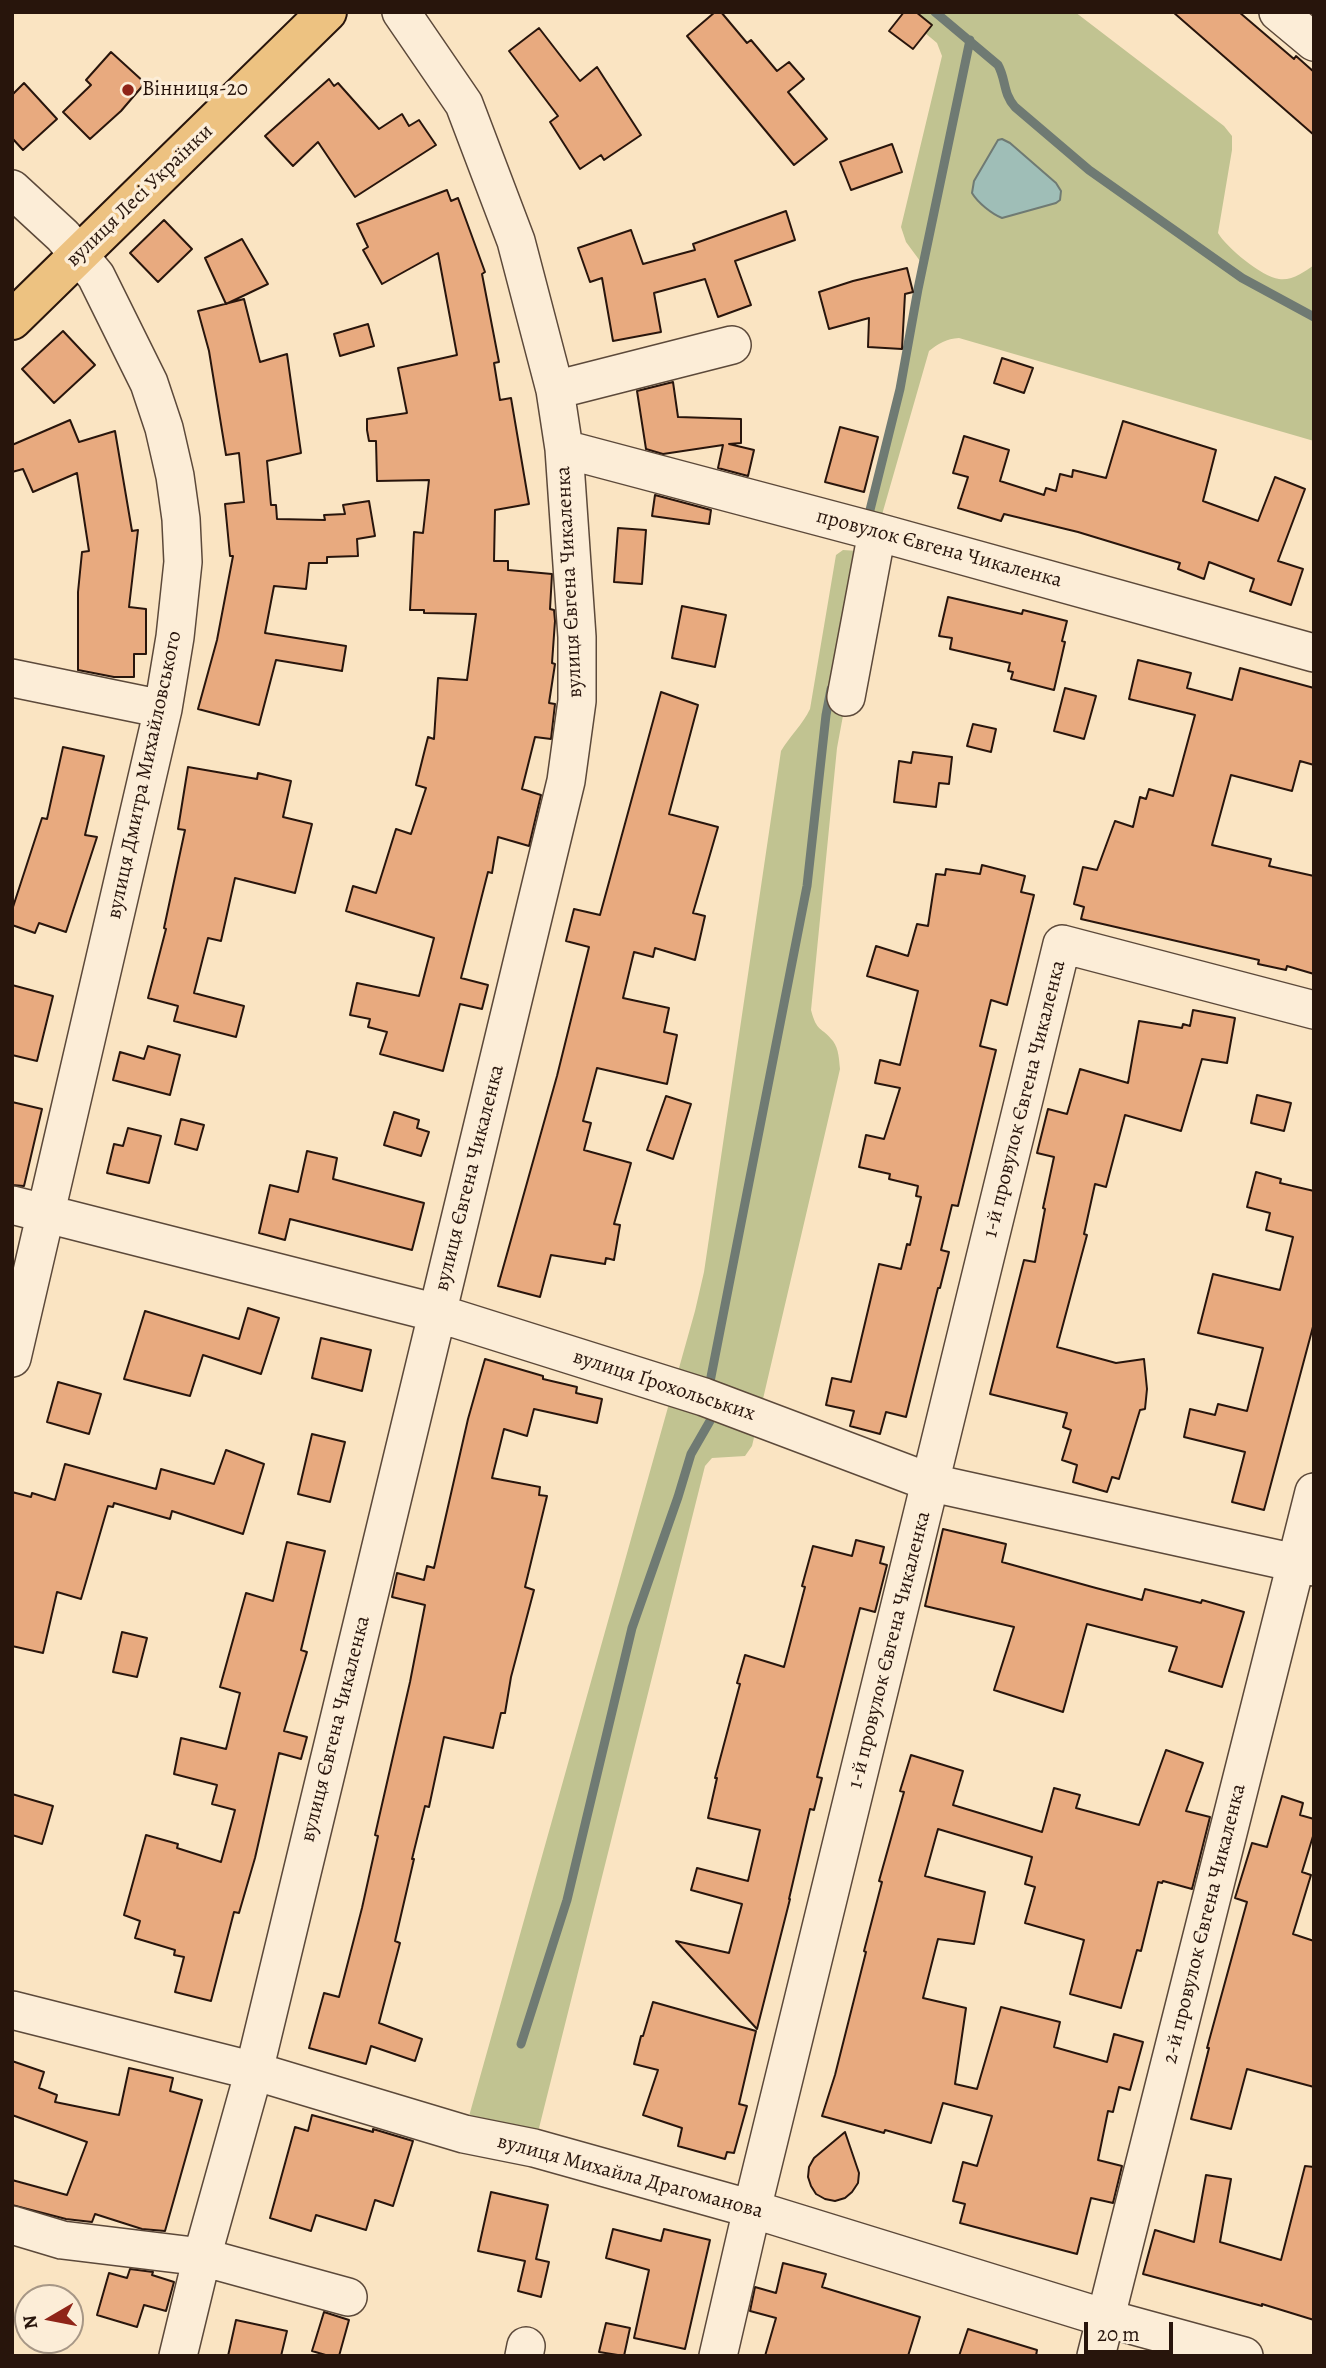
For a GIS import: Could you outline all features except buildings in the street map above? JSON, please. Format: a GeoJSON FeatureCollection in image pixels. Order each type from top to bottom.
{"type":"FeatureCollection","features":[{"type":"Feature","properties":{"kind":"main road","name":"вулиця Лесі Українки"},"geometry":{"type":"LineString","coordinates":[[12,320],[327,12]]}},
{"type":"Feature","properties":{"kind":"street","name":"вулиця Євгена Чикаленка"},"geometry":{"type":"LineString","coordinates":[[178,2356],[202,2257],[254,2071],[566,781],[577,701],[577,637],[564,449],[555,390],[516,242],[464,104],[401,12]]}},
{"type":"Feature","properties":{"kind":"street"},"geometry":{"type":"LineString","coordinates":[[1278,12],[1314,42]]}},
{"type":"Feature","properties":{"kind":"street","name":"вулиця Дмитра Михайловського"},"geometry":{"type":"LineString","coordinates":[[12,189],[63,236],[96,276],[149,383],[164,428],[175,476],[183,562],[177,625],[163,709],[12,1359]]}},
{"type":"Feature","properties":{"kind":"street"},"geometry":{"type":"LineString","coordinates":[[555,390],[732,345]]}},
{"type":"Feature","properties":{"kind":"street","name":"провулок Євгена Чикаленка"},"geometry":{"type":"LineString","coordinates":[[564,449],[877,531],[1314,653]]}},
{"type":"Feature","properties":{"kind":"street"},"geometry":{"type":"LineString","coordinates":[[846,698],[877,531]]}},
{"type":"Feature","properties":{"kind":"street"},"geometry":{"type":"LineString","coordinates":[[12,678],[163,709]]}},
{"type":"Feature","properties":{"kind":"street","name":"1-й провулок Євгена Чикаленка"},"geometry":{"type":"LineString","coordinates":[[718,2356],[1062,944],[1314,1010]]}},
{"type":"Feature","properties":{"kind":"street","name":"вулиця Ґрохольських"},"geometry":{"type":"LineString","coordinates":[[12,1205],[437,1313],[704,1397],[932,1483],[1305,1565]]}},
{"type":"Feature","properties":{"kind":"street","name":"2-й провулок Євгена Чикаленка"},"geometry":{"type":"LineString","coordinates":[[1096,2356],[1305,1565],[1314,1492]]}},
{"type":"Feature","properties":{"kind":"street","name":"вулиця Михайла Драгоманова"},"geometry":{"type":"LineString","coordinates":[[12,2010],[254,2071],[464,2134],[534,2148],[752,2209],[1105,2318],[1244,2356]]}},
{"type":"Feature","properties":{"kind":"street"},"geometry":{"type":"LineString","coordinates":[[12,2225],[62,2240],[202,2257],[348,2297]]}},
{"type":"Feature","properties":{"kind":"green space"},"geometry":{"type":"Polygon","coordinates":[[[900,12],[1075,12],[1224,126],[1232,136],[1232,150],[1218,233],[1245,260],[1272,277],[1289,279],[1314,265],[1314,441],[959,338],[943,342],[929,351],[877,532],[837,748],[811,1010],[817,1026],[835,1044],[840,1069],[752,1446],[745,1456],[712,1458],[705,1466],[534,2148],[464,2134],[695,1311],[704,1272],[781,751],[810,709],[836,555],[843,550],[858,551],[869,514],[923,265],[906,242],[901,227],[942,56],[937,43],[900,12]]]}},
{"type":"Feature","properties":{"kind":"water"},"geometry":{"type":"Polygon","coordinates":[[[1002,139],[1056,183],[1061,191],[1060,200],[1002,218],[978,201],[972,193],[974,181],[998,140],[1002,139]]]}},
{"type":"Feature","properties":{"kind":"waterway"},"geometry":{"type":"LineString","coordinates":[[935,12],[998,65],[1008,97],[1015,107],[1089,170],[1242,278],[1314,317]]}},
{"type":"Feature","properties":{"kind":"waterway"},"geometry":{"type":"LineString","coordinates":[[869,514],[900,389],[970,40]]}},
{"type":"Feature","properties":{"kind":"waterway"},"geometry":{"type":"LineString","coordinates":[[709,1387],[807,886],[831,689]]}},
{"type":"Feature","properties":{"kind":"waterway"},"geometry":{"type":"LineString","coordinates":[[521,2044],[567,1900],[632,1628],[691,1454],[710,1421]]}},
{"type":"Feature","properties":{"kind":"place","name":"Вінниця-20"},"geometry":{"type":"Point","coordinates":[128,90]}}]}
